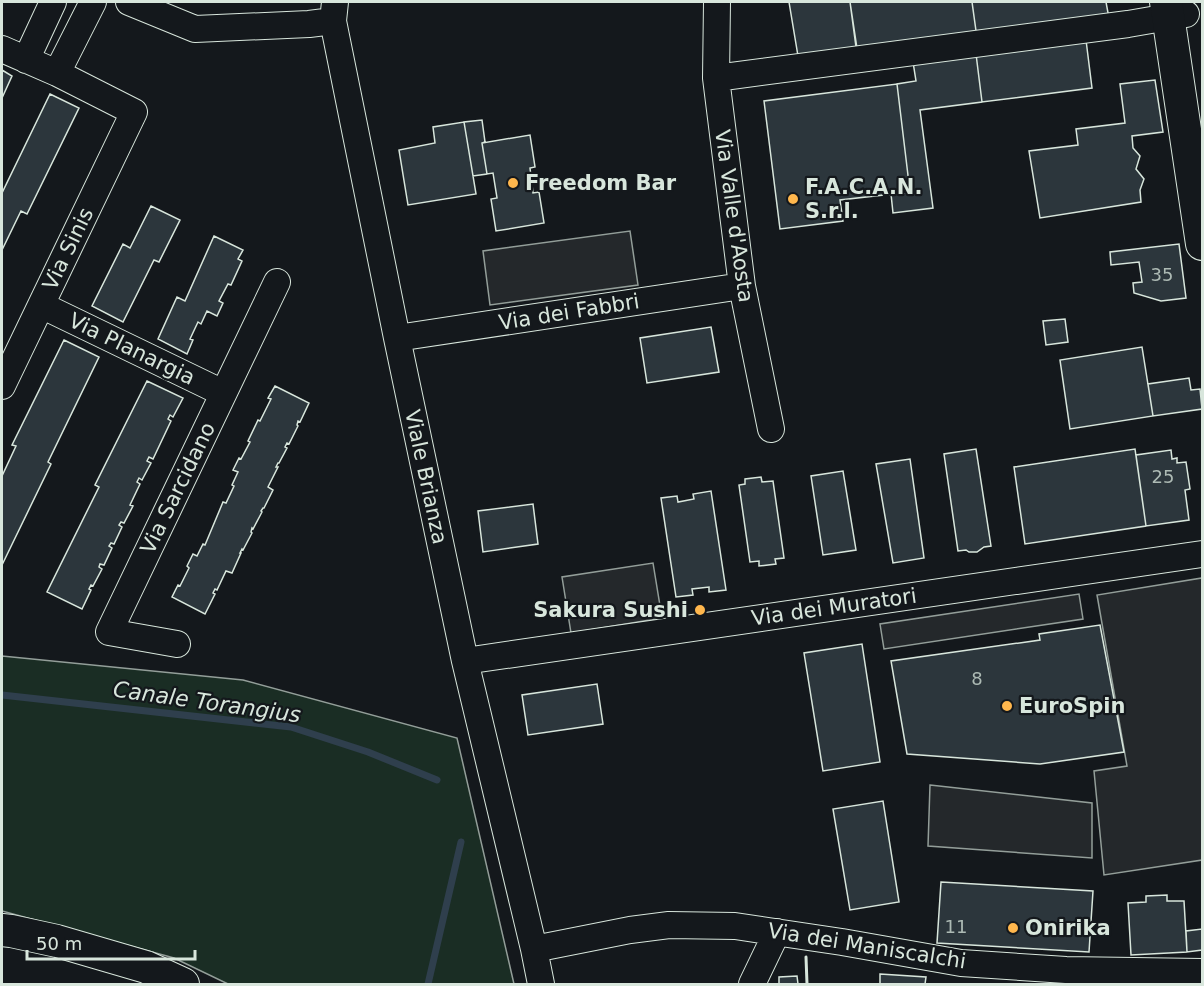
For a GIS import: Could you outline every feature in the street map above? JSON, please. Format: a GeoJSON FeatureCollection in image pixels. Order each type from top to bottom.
{"type":"FeatureCollection","features":[{"type":"Feature","properties":{"kind":"main road"},"geometry":{"type":"LineString","coordinates":[[1177,9],[1203,118]]}},
{"type":"Feature","properties":{"kind":"main road"},"geometry":{"type":"LineString","coordinates":[[1177,9],[1203,244]]}},
{"type":"Feature","properties":{"kind":"main road"},"geometry":{"type":"LineString","coordinates":[[2,930],[57,941],[146,967],[183,984]]}},
{"type":"Feature","properties":{"kind":"street"},"geometry":{"type":"LineString","coordinates":[[26,60],[53,2]]}},
{"type":"Feature","properties":{"kind":"street"},"geometry":{"type":"LineString","coordinates":[[2,49],[57,74],[93,2]]}},
{"type":"Feature","properties":{"kind":"street"},"geometry":{"type":"LineString","coordinates":[[129,2],[195,29],[309,24],[334,11]]}},
{"type":"Feature","properties":{"kind":"street","name":"Via Valle d'Aosta"},"geometry":{"type":"LineString","coordinates":[[717,2],[716,78],[742,286],[771,429]]}},
{"type":"Feature","properties":{"kind":"street"},"geometry":{"type":"LineString","coordinates":[[716,78],[1127,13],[1177,9]]}},
{"type":"Feature","properties":{"kind":"street","name":"Viale Brianza"},"geometry":{"type":"LineString","coordinates":[[334,11],[397,338],[465,661],[541,984]]}},
{"type":"Feature","properties":{"kind":"street","name":"Via Sinis"},"geometry":{"type":"LineString","coordinates":[[2,386],[134,112],[57,74]]}},
{"type":"Feature","properties":{"kind":"street","name":"Via Sarcidano"},"geometry":{"type":"LineString","coordinates":[[177,644],[109,632],[277,282]]}},
{"type":"Feature","properties":{"kind":"street","name":"Via dei Fabbri"},"geometry":{"type":"LineString","coordinates":[[397,338],[742,286]]}},
{"type":"Feature","properties":{"kind":"street","name":"Via Planargia"},"geometry":{"type":"LineString","coordinates":[[41,305],[223,393]]}},
{"type":"Feature","properties":{"kind":"street","name":"Via dei Muratori"},"geometry":{"type":"LineString","coordinates":[[465,661],[1203,554]]}},
{"type":"Feature","properties":{"kind":"street","name":"Via dei Maniscalchi"},"geometry":{"type":"LineString","coordinates":[[534,949],[630,930],[669,925],[735,926],[961,963],[1172,978],[1203,972]]}},
{"type":"Feature","properties":{"kind":"street"},"geometry":{"type":"LineString","coordinates":[[753,984],[777,932]]}},
{"type":"Feature","properties":{"kind":"green space"},"geometry":{"type":"Polygon","coordinates":[[[2,656],[243,680],[457,738],[514,984],[228,984],[174,958],[2,911],[2,656]]]}},
{"type":"Feature","properties":{"kind":"shaded area"},"geometry":{"type":"Polygon","coordinates":[[[630,231],[638,285],[490,305],[483,251],[630,231]]]}},
{"type":"Feature","properties":{"kind":"shaded area"},"geometry":{"type":"Polygon","coordinates":[[[653,563],[662,618],[571,633],[562,577],[653,563]]]}},
{"type":"Feature","properties":{"kind":"shaded area"},"geometry":{"type":"Polygon","coordinates":[[[1202,578],[1202,860],[1104,875],[1094,771],[1127,766],[1097,595],[1202,578]]]}},
{"type":"Feature","properties":{"kind":"shaded area"},"geometry":{"type":"Polygon","coordinates":[[[1079,594],[1083,619],[884,649],[880,624],[1079,594]]]}},
{"type":"Feature","properties":{"kind":"shaded area"},"geometry":{"type":"Polygon","coordinates":[[[930,785],[1092,803],[1092,858],[928,846],[930,785]]]}},
{"type":"Feature","properties":{"kind":"building"},"geometry":{"type":"Polygon","coordinates":[[[789,2],[850,2],[856,47],[798,56],[789,2]]]}},
{"type":"Feature","properties":{"kind":"building"},"geometry":{"type":"Polygon","coordinates":[[[850,2],[972,2],[977,38],[858,55],[850,2]]]}},
{"type":"Feature","properties":{"kind":"building"},"geometry":{"type":"Polygon","coordinates":[[[972,2],[1106,2],[1109,18],[977,38],[972,2]]]}},
{"type":"Feature","properties":{"kind":"building"},"geometry":{"type":"Polygon","coordinates":[[[1086,40],[1092,88],[982,102],[976,54],[1086,40]]]}},
{"type":"Feature","properties":{"kind":"building"},"geometry":{"type":"Polygon","coordinates":[[[976,54],[982,102],[920,110],[933,208],[893,213],[891,194],[910,192],[897,84],[916,81],[913,62],[976,54]]]}},
{"type":"Feature","properties":{"kind":"building"},"geometry":{"type":"Polygon","coordinates":[[[2,70],[12,76],[2,98],[2,70]]]}},
{"type":"Feature","properties":{"kind":"building"},"geometry":{"type":"Polygon","coordinates":[[[1155,80],[1163,132],[1132,136],[1133,148],[1140,156],[1136,169],[1144,179],[1140,190],[1141,202],[1040,218],[1029,151],[1078,145],[1076,129],[1125,123],[1120,84],[1155,80]]]}},
{"type":"Feature","properties":{"kind":"building"},"geometry":{"type":"Polygon","coordinates":[[[897,84],[910,192],[840,200],[843,221],[780,229],[764,101],[897,84]]]}},
{"type":"Feature","properties":{"kind":"building"},"geometry":{"type":"Polygon","coordinates":[[[50,94],[79,108],[27,214],[21,211],[2,250],[2,193],[50,94]]]}},
{"type":"Feature","properties":{"kind":"building"},"geometry":{"type":"Polygon","coordinates":[[[482,120],[485,142],[482,143],[487,174],[473,176],[464,122],[482,120]]]}},
{"type":"Feature","properties":{"kind":"building"},"geometry":{"type":"Polygon","coordinates":[[[464,122],[476,194],[408,205],[399,150],[435,143],[433,127],[464,122]]]}},
{"type":"Feature","properties":{"kind":"building","name":"Freedom Bar"},"geometry":{"type":"Polygon","coordinates":[[[530,135],[535,167],[530,168],[533,193],[539,192],[544,223],[496,231],[491,199],[497,198],[493,173],[487,174],[482,143],[530,135]]]}},
{"type":"Feature","properties":{"kind":"building"},"geometry":{"type":"Polygon","coordinates":[[[151,206],[180,220],[159,262],[154,260],[123,322],[92,306],[123,244],[130,248],[151,206]]]}},
{"type":"Feature","properties":{"kind":"building"},"geometry":{"type":"Polygon","coordinates":[[[214,236],[243,250],[238,259],[242,261],[231,285],[228,284],[219,301],[223,303],[217,316],[207,311],[201,324],[198,322],[190,339],[193,340],[187,354],[158,339],[177,297],[185,301],[214,236]]]}},
{"type":"Feature","properties":{"kind":"building"},"geometry":{"type":"Polygon","coordinates":[[[1179,244],[1186,298],[1161,301],[1134,293],[1133,283],[1142,282],[1139,262],[1111,265],[1110,252],[1179,244]]]}},
{"type":"Feature","properties":{"kind":"building"},"geometry":{"type":"Polygon","coordinates":[[[1065,319],[1068,342],[1046,345],[1043,321],[1065,319]]]}},
{"type":"Feature","properties":{"kind":"building"},"geometry":{"type":"Polygon","coordinates":[[[711,327],[719,372],[647,383],[640,338],[711,327]]]}},
{"type":"Feature","properties":{"kind":"building"},"geometry":{"type":"Polygon","coordinates":[[[64,340],[99,357],[48,462],[51,464],[2,565],[2,476],[16,446],[12,445],[64,340]]]}},
{"type":"Feature","properties":{"kind":"building"},"geometry":{"type":"Polygon","coordinates":[[[1142,347],[1153,416],[1070,429],[1060,360],[1142,347]]]}},
{"type":"Feature","properties":{"kind":"building"},"geometry":{"type":"Polygon","coordinates":[[[1189,378],[1191,390],[1200,389],[1202,409],[1153,416],[1148,384],[1189,378]]]}},
{"type":"Feature","properties":{"kind":"building"},"geometry":{"type":"Polygon","coordinates":[[[147,381],[183,398],[173,417],[170,415],[168,419],[171,421],[153,459],[149,457],[147,461],[151,463],[142,480],[139,478],[137,482],[140,484],[130,505],[133,506],[124,523],[121,522],[119,525],[122,527],[114,544],[111,543],[109,546],[112,548],[104,565],[100,564],[99,567],[102,569],[89,589],[91,590],[82,609],[47,592],[99,487],[95,485],[147,381]]]}},
{"type":"Feature","properties":{"kind":"building"},"geometry":{"type":"Polygon","coordinates":[[[275,386],[309,403],[276,467],[278,467],[268,487],[273,490],[252,528],[252,533],[232,573],[226,571],[217,590],[215,589],[213,593],[215,594],[205,614],[172,597],[189,568],[187,566],[193,554],[197,556],[203,544],[205,545],[223,502],[226,503],[238,472],[233,470],[250,442],[248,441],[271,399],[268,398],[275,386]]]}},
{"type":"Feature","properties":{"kind":"building"},"geometry":{"type":"Polygon","coordinates":[[[976,449],[991,546],[984,547],[977,552],[958,551],[944,454],[976,449]]]}},
{"type":"Feature","properties":{"kind":"building"},"geometry":{"type":"Polygon","coordinates":[[[1135,449],[1146,526],[1025,544],[1014,467],[1135,449]]]}},
{"type":"Feature","properties":{"kind":"building"},"geometry":{"type":"Polygon","coordinates":[[[1171,450],[1172,459],[1177,458],[1177,463],[1186,462],[1190,489],[1185,490],[1189,520],[1146,526],[1136,455],[1171,450]]]}},
{"type":"Feature","properties":{"kind":"building"},"geometry":{"type":"Polygon","coordinates":[[[910,459],[924,558],[893,563],[876,464],[910,459]]]}},
{"type":"Feature","properties":{"kind":"building"},"geometry":{"type":"Polygon","coordinates":[[[843,471],[856,550],[823,555],[811,476],[843,471]]]}},
{"type":"Feature","properties":{"kind":"building"},"geometry":{"type":"Polygon","coordinates":[[[761,477],[762,482],[773,481],[784,558],[775,559],[776,564],[759,566],[759,561],[750,562],[739,485],[745,484],[745,479],[761,477]]]}},
{"type":"Feature","properties":{"kind":"building"},"geometry":{"type":"Polygon","coordinates":[[[711,491],[726,590],[709,592],[709,587],[692,589],[693,595],[676,597],[661,498],[677,496],[678,502],[694,499],[693,494],[711,491]]]}},
{"type":"Feature","properties":{"kind":"building"},"geometry":{"type":"Polygon","coordinates":[[[533,504],[538,544],[483,552],[478,511],[533,504]]]}},
{"type":"Feature","properties":{"kind":"building","name":"EuroSpin"},"geometry":{"type":"Polygon","coordinates":[[[1100,625],[1124,752],[1040,764],[907,754],[891,661],[1040,640],[1039,634],[1100,625]]]}},
{"type":"Feature","properties":{"kind":"building"},"geometry":{"type":"Polygon","coordinates":[[[862,644],[880,762],[823,771],[804,653],[862,644]]]}},
{"type":"Feature","properties":{"kind":"building"},"geometry":{"type":"Polygon","coordinates":[[[597,684],[603,724],[528,735],[522,695],[597,684]]]}},
{"type":"Feature","properties":{"kind":"building"},"geometry":{"type":"Polygon","coordinates":[[[883,801],[899,902],[850,910],[833,809],[883,801]]]}},
{"type":"Feature","properties":{"kind":"building"},"geometry":{"type":"Polygon","coordinates":[[[941,882],[1093,891],[1089,952],[937,943],[941,882]]]}},
{"type":"Feature","properties":{"kind":"building"},"geometry":{"type":"Polygon","coordinates":[[[1167,895],[1167,901],[1184,901],[1187,952],[1131,955],[1128,903],[1146,902],[1146,896],[1167,895]]]}},
{"type":"Feature","properties":{"kind":"building"},"geometry":{"type":"Polygon","coordinates":[[[1202,929],[1202,950],[1187,952],[1186,931],[1202,929]]]}},
{"type":"Feature","properties":{"kind":"building"},"geometry":{"type":"Polygon","coordinates":[[[880,974],[926,977],[925,984],[880,984],[880,974]]]}},
{"type":"Feature","properties":{"kind":"building"},"geometry":{"type":"Polygon","coordinates":[[[797,976],[798,984],[779,984],[779,977],[797,976]]]}},
{"type":"Feature","properties":{"kind":"waterway","name":"Canale Torangius"},"geometry":{"type":"LineString","coordinates":[[2,695],[291,727],[368,752],[437,780]]}},
{"type":"Feature","properties":{"kind":"waterway","name":"Canale Torangius"},"geometry":{"type":"LineString","coordinates":[[428,984],[461,842]]}},
{"type":"Feature","properties":{"kind":"wall"},"geometry":{"type":"LineString","coordinates":[[806,957],[807,984]]}},
{"type":"Feature","properties":{"kind":"place","name":"Freedom Bar"},"geometry":{"type":"Point","coordinates":[513,183]}},
{"type":"Feature","properties":{"kind":"place","name":"F.A.C.A.N. S.r.l."},"geometry":{"type":"Point","coordinates":[793,199]}},
{"type":"Feature","properties":{"kind":"place","name":"Sakura Sushi"},"geometry":{"type":"Point","coordinates":[700,610]}},
{"type":"Feature","properties":{"kind":"place","name":"EuroSpin"},"geometry":{"type":"Point","coordinates":[1007,706]}},
{"type":"Feature","properties":{"kind":"place","name":"Onirika"},"geometry":{"type":"Point","coordinates":[1013,928]}}]}
